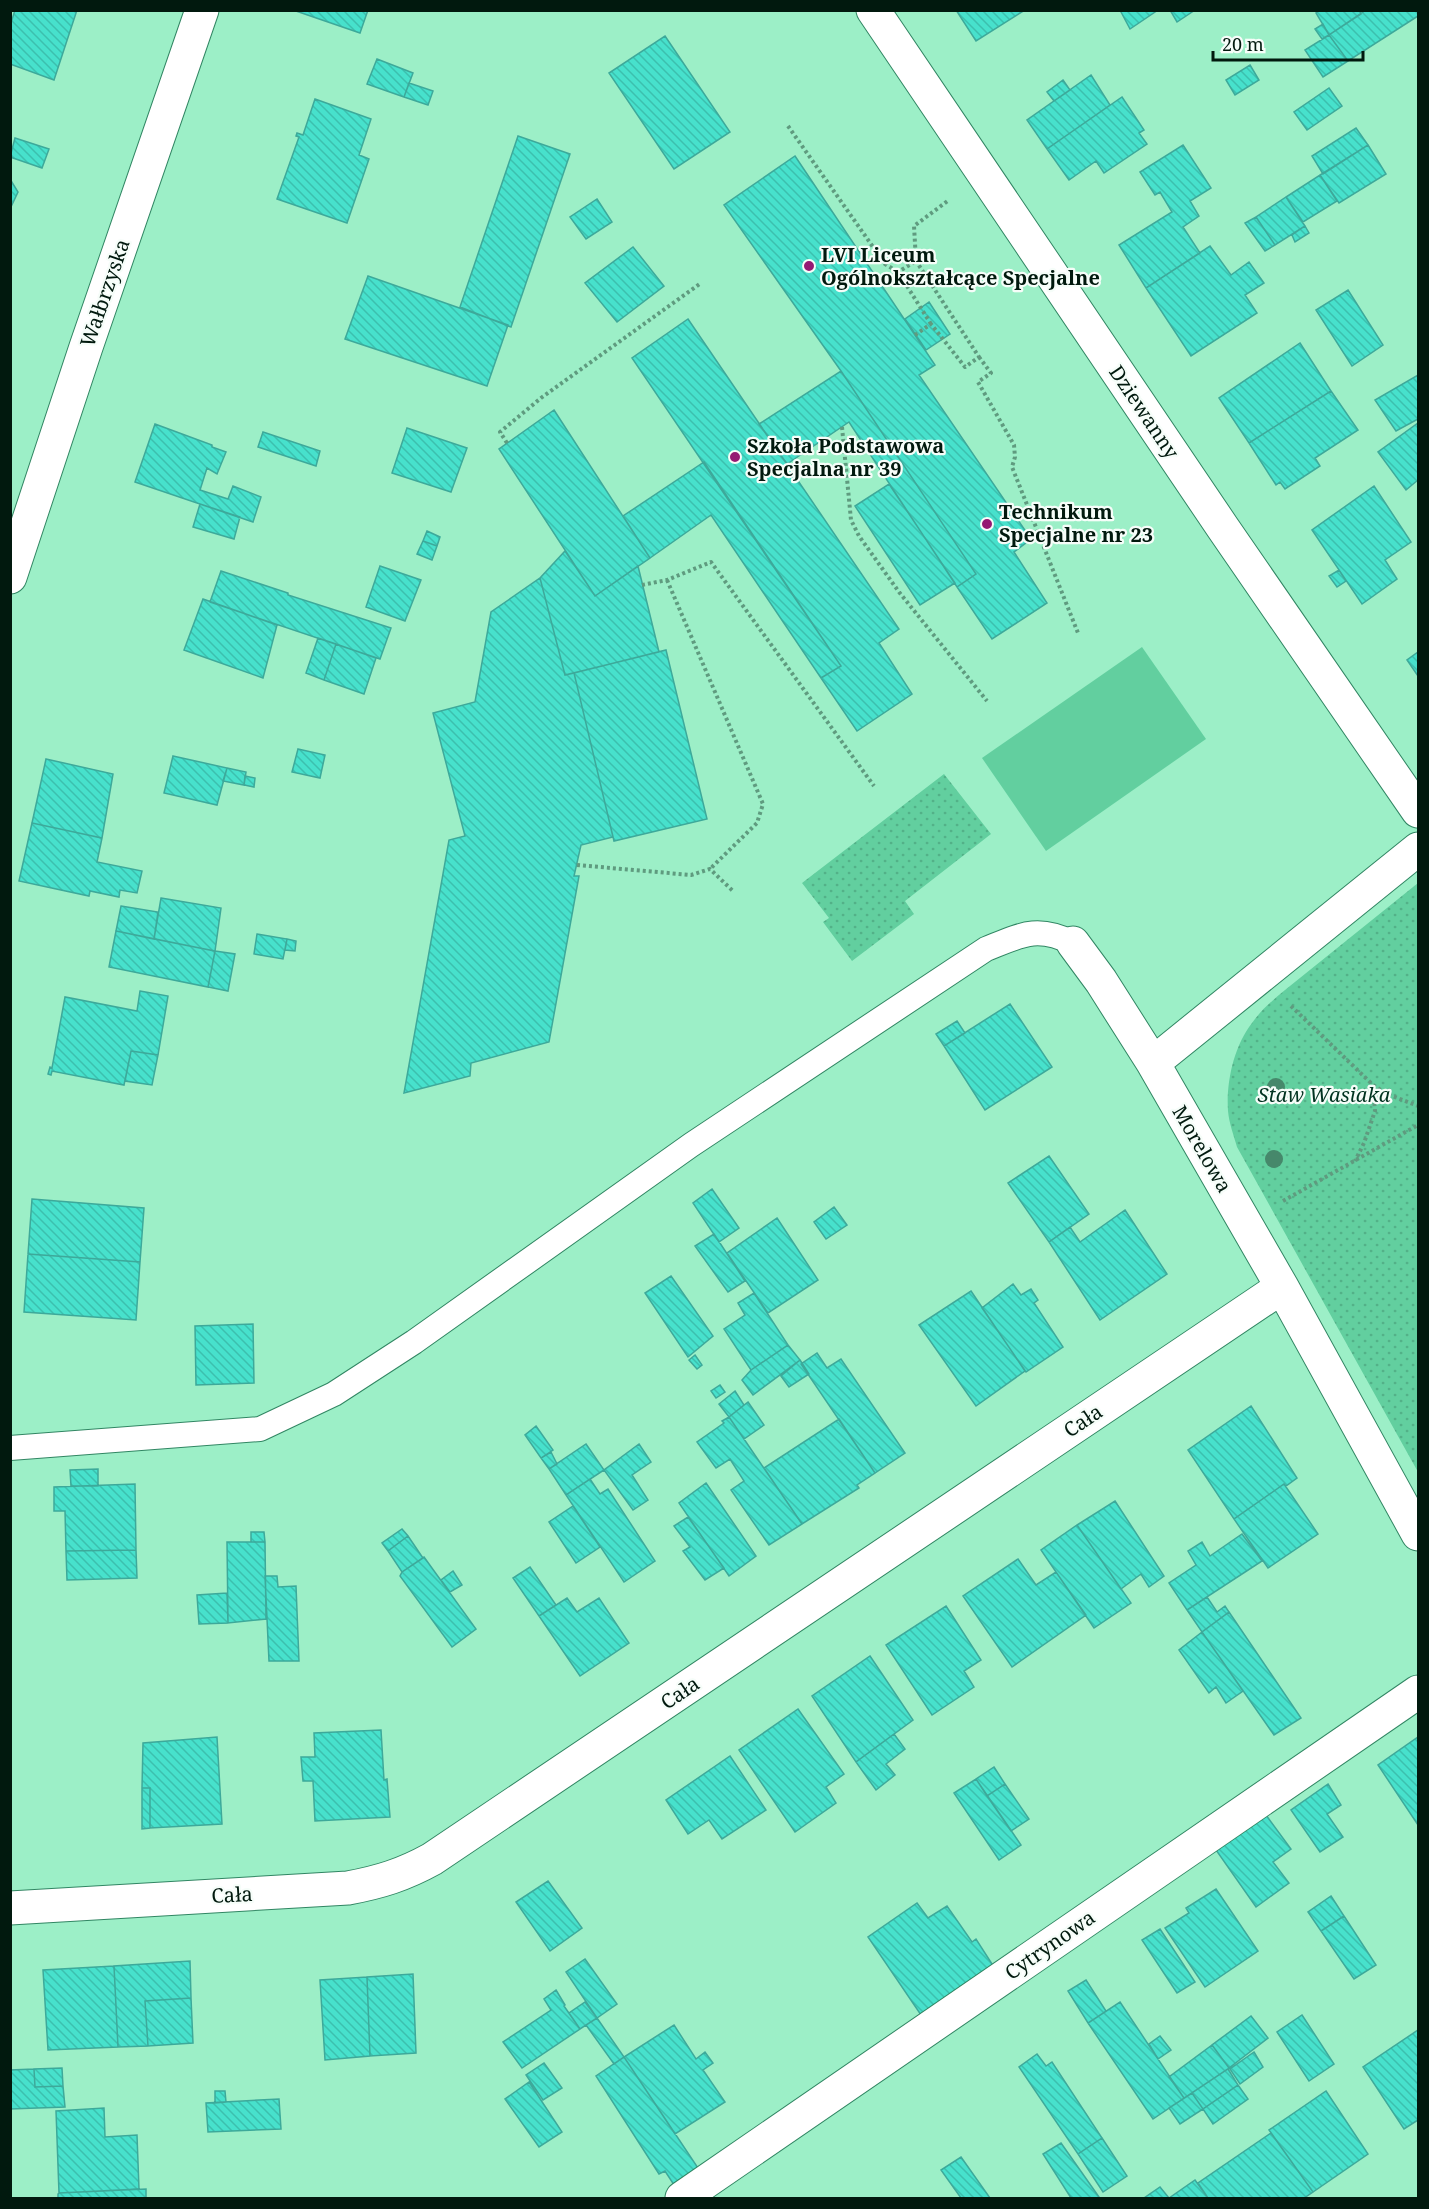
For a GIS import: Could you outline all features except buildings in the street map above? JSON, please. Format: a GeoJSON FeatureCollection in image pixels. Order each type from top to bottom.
{"type":"FeatureCollection","features":[{"type":"Feature","properties":{"kind":"street","name":"Wałbrzyska"},"geometry":{"type":"LineString","coordinates":[[10,577],[78,369],[202,10]]}},
{"type":"Feature","properties":{"kind":"street","name":"Dziewanny"},"geometry":{"type":"LineString","coordinates":[[873,10],[1210,508],[1419,811]]}},
{"type":"Feature","properties":{"kind":"street"},"geometry":{"type":"LineString","coordinates":[[1153,1063],[1419,849]]}},
{"type":"Feature","properties":{"kind":"street","name":"Morelowa"},"geometry":{"type":"LineString","coordinates":[[1073,943],[1101,981],[1153,1063],[1282,1287],[1419,1534]]}},
{"type":"Feature","properties":{"kind":"street","name":"Cała"},"geometry":{"type":"LineString","coordinates":[[10,1908],[348,1888],[406,1873],[432,1859],[1282,1287]]}},
{"type":"Feature","properties":{"kind":"street","name":"Cytrynowa"},"geometry":{"type":"LineString","coordinates":[[682,2199],[1419,1692]]}},
{"type":"Feature","properties":{"kind":"lane"},"geometry":{"type":"LineString","coordinates":[[10,1448],[260,1430],[334,1394],[414,1342],[682,1152],[986,949],[1017,936],[1037,932],[1057,935],[1073,943]]}},
{"type":"Feature","properties":{"kind":"path"},"geometry":{"type":"LineString","coordinates":[[788,126],[885,264],[898,272],[931,324],[965,367],[979,357]]}},
{"type":"Feature","properties":{"kind":"path"},"geometry":{"type":"LineString","coordinates":[[914,226],[916,261],[991,373],[978,382],[1014,445],[1015,457],[1012,467],[1078,633]]}},
{"type":"Feature","properties":{"kind":"path"},"geometry":{"type":"LineString","coordinates":[[898,272],[916,261]]}},
{"type":"Feature","properties":{"kind":"path"},"geometry":{"type":"LineString","coordinates":[[507,443],[500,432],[541,398],[701,283]]}},
{"type":"Feature","properties":{"kind":"path"},"geometry":{"type":"LineString","coordinates":[[915,334],[931,324]]}},
{"type":"Feature","properties":{"kind":"path"},"geometry":{"type":"LineString","coordinates":[[842,427],[852,520],[859,536],[899,592],[987,701]]}},
{"type":"Feature","properties":{"kind":"path"},"geometry":{"type":"LineString","coordinates":[[642,585],[667,580],[711,562],[874,786]]}},
{"type":"Feature","properties":{"kind":"path"},"geometry":{"type":"LineString","coordinates":[[577,865],[692,875],[710,869],[757,823],[763,804],[667,580]]}},
{"type":"Feature","properties":{"kind":"path"},"geometry":{"type":"LineString","coordinates":[[710,869],[734,892]]}},
{"type":"Feature","properties":{"kind":"path"},"geometry":{"type":"LineString","coordinates":[[1261,976],[1373,1085],[1387,1094],[1419,1106]]}},
{"type":"Feature","properties":{"kind":"path"},"geometry":{"type":"LineString","coordinates":[[1355,1161],[1376,1111],[1373,1085]]}},
{"type":"Feature","properties":{"kind":"path"},"geometry":{"type":"LineString","coordinates":[[1245,1223],[1419,1125]]}},
{"type":"Feature","properties":{"kind":"green space"},"geometry":{"type":"Polygon","coordinates":[[[1142,647],[1206,739],[1046,851],[982,758],[1142,647]]]}},
{"type":"Feature","properties":{"kind":"green space"},"geometry":{"type":"Polygon","coordinates":[[[944,774],[991,834],[905,901],[914,914],[852,961],[823,922],[829,918],[802,883],[944,774]]]}},
{"type":"Feature","properties":{"kind":"green space","name":"Staw Wasiaka"},"geometry":{"type":"Polygon","coordinates":[[[1418,883],[1418,1472],[1237,1147],[1229,1120],[1228,1088],[1232,1065],[1240,1042],[1259,1014],[1285,990],[1418,883]]]}},
{"type":"Feature","properties":{"kind":"place","name":"LVI Liceum Ogólnokształcące Specjalne"},"geometry":{"type":"Point","coordinates":[809,266]}},
{"type":"Feature","properties":{"kind":"place","name":"Szkoła Podstawowa Specjalna nr 39"},"geometry":{"type":"Point","coordinates":[735,457]}},
{"type":"Feature","properties":{"kind":"place","name":"Technikum Specjalne nr 23"},"geometry":{"type":"Point","coordinates":[987,524]}}]}
